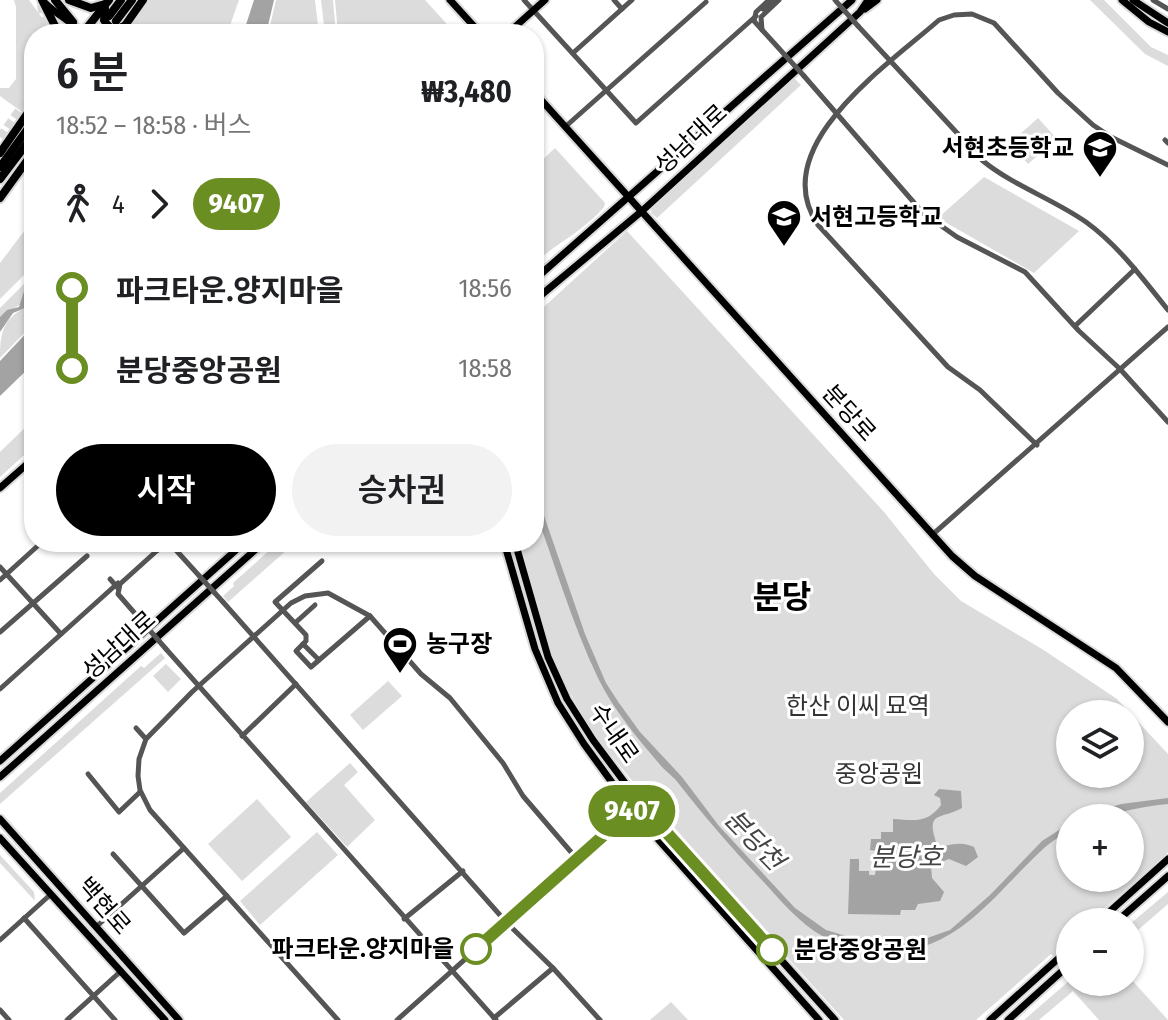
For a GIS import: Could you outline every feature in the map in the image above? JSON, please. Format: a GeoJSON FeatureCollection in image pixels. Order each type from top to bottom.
{"type":"FeatureCollection","features":[{"type":"Feature","properties":{"kind":"highway"},"geometry":{"type":"LineString","coordinates":[[42,0],[54,24]]}},
{"type":"Feature","properties":{"kind":"highway"},"geometry":{"type":"LineString","coordinates":[[55,0],[73,22]]}},
{"type":"Feature","properties":{"kind":"highway"},"geometry":{"type":"LineString","coordinates":[[67,0],[73,22]]}},
{"type":"Feature","properties":{"kind":"highway"},"geometry":{"type":"LineString","coordinates":[[67,0],[91,8],[107,2]]}},
{"type":"Feature","properties":{"kind":"highway"},"geometry":{"type":"LineString","coordinates":[[117,24],[121,0]]}},
{"type":"Feature","properties":{"kind":"highway"},"geometry":{"type":"LineString","coordinates":[[117,24],[132,0]]}},
{"type":"Feature","properties":{"kind":"highway"},"geometry":{"type":"LineString","coordinates":[[117,24],[143,0]]}},
{"type":"Feature","properties":{"kind":"highway"},"geometry":{"type":"LineString","coordinates":[[106,24],[103,16],[107,2]]}},
{"type":"Feature","properties":{"kind":"highway"},"geometry":{"type":"LineString","coordinates":[[90,24],[107,2]]}},
{"type":"Feature","properties":{"kind":"highway"},"geometry":{"type":"LineString","coordinates":[[0,153],[24,118]]}},
{"type":"Feature","properties":{"kind":"highway"},"geometry":{"type":"LineString","coordinates":[[0,167],[24,134]]}},
{"type":"Feature","properties":{"kind":"highway"},"geometry":{"type":"LineString","coordinates":[[0,179],[24,147]]}},
{"type":"Feature","properties":{"kind":"highway"},"geometry":{"type":"LineString","coordinates":[[0,198],[24,165]]}},
{"type":"Feature","properties":{"kind":"main road"},"geometry":{"type":"LineString","coordinates":[[42,0],[58,15],[73,22]]}},
{"type":"Feature","properties":{"kind":"main road"},"geometry":{"type":"LineString","coordinates":[[450,0],[472,24]]}},
{"type":"Feature","properties":{"kind":"main road"},"geometry":{"type":"LineString","coordinates":[[518,24],[545,0]]}},
{"type":"Feature","properties":{"kind":"main road","name":"성남대로"},"geometry":{"type":"LineString","coordinates":[[544,293],[642,211],[860,12],[868,0]]}},
{"type":"Feature","properties":{"kind":"main road"},"geometry":{"type":"LineString","coordinates":[[860,12],[877,0]]}},
{"type":"Feature","properties":{"kind":"main road"},"geometry":{"type":"LineString","coordinates":[[1122,0],[1149,22],[1168,32]]}},
{"type":"Feature","properties":{"kind":"main road"},"geometry":{"type":"LineString","coordinates":[[1133,0],[1168,23]]}},
{"type":"Feature","properties":{"kind":"main road","name":"성남대로"},"geometry":{"type":"LineString","coordinates":[[544,271],[850,1]]}},
{"type":"Feature","properties":{"kind":"main road","name":"분당로"},"geometry":{"type":"LineString","coordinates":[[544,103],[931,535],[975,576],[1116,668],[1168,722]]}},
{"type":"Feature","properties":{"kind":"main road"},"geometry":{"type":"LineString","coordinates":[[0,488],[24,467]]}},
{"type":"Feature","properties":{"kind":"main road","name":"성남대로"},"geometry":{"type":"LineString","coordinates":[[0,761],[234,552]]}},
{"type":"Feature","properties":{"kind":"main road","name":"성남대로"},"geometry":{"type":"LineString","coordinates":[[0,777],[253,552]]}},
{"type":"Feature","properties":{"kind":"main road","name":"수내로"},"geometry":{"type":"LineString","coordinates":[[507,552],[533,646],[551,689],[584,744],[632,810],[819,1020]]}},
{"type":"Feature","properties":{"kind":"main road","name":"수내로"},"geometry":{"type":"LineString","coordinates":[[518,552],[541,638],[560,685],[602,754],[640,803],[835,1020]]}},
{"type":"Feature","properties":{"kind":"main road","name":"백현로"},"geometry":{"type":"LineString","coordinates":[[0,819],[179,1020]]}},
{"type":"Feature","properties":{"kind":"main road","name":"백현로"},"geometry":{"type":"LineString","coordinates":[[0,838],[165,1020]]}},
{"type":"Feature","properties":{"kind":"main road"},"geometry":{"type":"LineString","coordinates":[[1114,908],[1168,859]]}},
{"type":"Feature","properties":{"kind":"main road"},"geometry":{"type":"LineString","coordinates":[[1132,908],[1168,876]]}},
{"type":"Feature","properties":{"kind":"main road"},"geometry":{"type":"LineString","coordinates":[[990,1020],[1056,961]]}},
{"type":"Feature","properties":{"kind":"main road"},"geometry":{"type":"LineString","coordinates":[[1008,1020],[1056,977]]}},
{"type":"Feature","properties":{"kind":"street"},"geometry":{"type":"LineString","coordinates":[[524,0],[636,123],[771,0]]}},
{"type":"Feature","properties":{"kind":"street"},"geometry":{"type":"LineString","coordinates":[[614,0],[622,9]]}},
{"type":"Feature","properties":{"kind":"street"},"geometry":{"type":"LineString","coordinates":[[573,53],[632,0]]}},
{"type":"Feature","properties":{"kind":"street"},"geometry":{"type":"LineString","coordinates":[[771,0],[754,16],[754,21],[923,213],[957,237],[1025,272],[1165,414],[1168,422]]}},
{"type":"Feature","properties":{"kind":"street"},"geometry":{"type":"LineString","coordinates":[[762,30],[761,17],[779,0]]}},
{"type":"Feature","properties":{"kind":"street"},"geometry":{"type":"LineString","coordinates":[[835,0],[983,161],[996,172],[1099,232],[1135,269],[1168,310]]}},
{"type":"Feature","properties":{"kind":"street"},"geometry":{"type":"LineString","coordinates":[[1155,0],[1168,9]]}},
{"type":"Feature","properties":{"kind":"street"},"geometry":{"type":"LineString","coordinates":[[565,127],[706,2]]}},
{"type":"Feature","properties":{"kind":"street"},"geometry":{"type":"LineString","coordinates":[[1037,445],[980,390],[948,367],[810,214],[804,192],[807,162],[817,140],[836,114],[939,20],[962,15],[982,17],[994,23],[1058,93],[1093,125],[1168,165]]}},
{"type":"Feature","properties":{"kind":"street"},"geometry":{"type":"LineString","coordinates":[[1075,326],[1135,269]]}},
{"type":"Feature","properties":{"kind":"street"},"geometry":{"type":"LineString","coordinates":[[931,535],[1168,327]]}},
{"type":"Feature","properties":{"kind":"street"},"geometry":{"type":"LineString","coordinates":[[0,580],[31,552]]}},
{"type":"Feature","properties":{"kind":"street"},"geometry":{"type":"LineString","coordinates":[[0,689],[152,552]]}},
{"type":"Feature","properties":{"kind":"street"},"geometry":{"type":"LineString","coordinates":[[118,588],[156,552]]}},
{"type":"Feature","properties":{"kind":"street"},"geometry":{"type":"LineString","coordinates":[[178,552],[507,923],[600,1020]]}},
{"type":"Feature","properties":{"kind":"street"},"geometry":{"type":"LineString","coordinates":[[0,632],[87,556]]}},
{"type":"Feature","properties":{"kind":"street"},"geometry":{"type":"LineString","coordinates":[[322,561],[275,602],[306,635],[306,641],[294,653],[311,667],[370,616]]}},
{"type":"Feature","properties":{"kind":"street"},"geometry":{"type":"LineString","coordinates":[[0,567],[61,635]]}},
{"type":"Feature","properties":{"kind":"street"},"geometry":{"type":"LineString","coordinates":[[110,579],[118,588],[118,594],[198,686],[495,1019],[553,968]]}},
{"type":"Feature","properties":{"kind":"street"},"geometry":{"type":"LineString","coordinates":[[338,1020],[150,810],[141,792],[138,766],[146,739],[198,686],[283,611],[305,596],[328,593],[370,616],[421,674],[450,698],[503,763],[523,796],[577,859]]}},
{"type":"Feature","properties":{"kind":"street"},"geometry":{"type":"LineString","coordinates":[[295,623],[315,605]]}},
{"type":"Feature","properties":{"kind":"street"},"geometry":{"type":"LineString","coordinates":[[303,644],[319,660]]}},
{"type":"Feature","properties":{"kind":"street"},"geometry":{"type":"LineString","coordinates":[[242,736],[296,684]]}},
{"type":"Feature","properties":{"kind":"street"},"geometry":{"type":"LineString","coordinates":[[136,728],[146,739]]}},
{"type":"Feature","properties":{"kind":"street"},"geometry":{"type":"LineString","coordinates":[[88,774],[119,812],[141,792]]}},
{"type":"Feature","properties":{"kind":"street"},"geometry":{"type":"LineString","coordinates":[[397,1020],[640,803]]}},
{"type":"Feature","properties":{"kind":"street"},"geometry":{"type":"LineString","coordinates":[[96,927],[184,848]]}},
{"type":"Feature","properties":{"kind":"street"},"geometry":{"type":"LineString","coordinates":[[113,854],[184,933],[227,896]]}},
{"type":"Feature","properties":{"kind":"street"},"geometry":{"type":"LineString","coordinates":[[404,919],[463,871]]}},
{"type":"Feature","properties":{"kind":"street"},"geometry":{"type":"LineString","coordinates":[[0,940],[50,895]]}},
{"type":"Feature","properties":{"kind":"street"},"geometry":{"type":"LineString","coordinates":[[24,918],[115,1020]]}},
{"type":"Feature","properties":{"kind":"street"},"geometry":{"type":"LineString","coordinates":[[67,1020],[121,971]]}},
{"type":"Feature","properties":{"kind":"street"},"geometry":{"type":"LineString","coordinates":[[0,1010],[9,1020]]}},
{"type":"Feature","properties":{"kind":"street"},"geometry":{"type":"LineString","coordinates":[[74,1013],[80,1020]]}},
{"type":"Feature","properties":{"kind":"green space"},"geometry":{"type":"Polygon","coordinates":[[[14,0],[29,0],[47,24],[24,24],[22,112],[0,96],[0,88],[9,88],[16,79],[14,0]]]}},
{"type":"Feature","properties":{"kind":"green space"},"geometry":{"type":"Polygon","coordinates":[[[149,0],[239,0],[231,24],[133,24],[149,0]]]}},
{"type":"Feature","properties":{"kind":"green space"},"geometry":{"type":"Polygon","coordinates":[[[276,0],[315,0],[318,24],[270,24],[276,0]]]}},
{"type":"Feature","properties":{"kind":"green space"},"geometry":{"type":"Polygon","coordinates":[[[321,0],[333,0],[335,24],[324,24],[321,0]]]}},
{"type":"Feature","properties":{"kind":"green space"},"geometry":{"type":"Polygon","coordinates":[[[335,0],[425,0],[447,24],[337,24],[335,0]]]}},
{"type":"Feature","properties":{"kind":"green space"},"geometry":{"type":"Polygon","coordinates":[[[1090,0],[1104,0],[1151,47],[1168,55],[1168,66],[1145,54],[1090,0]]]}},
{"type":"Feature","properties":{"kind":"green space"},"geometry":{"type":"Polygon","coordinates":[[[792,76],[801,85],[657,218],[651,213],[653,205],[792,76]]]}},
{"type":"Feature","properties":{"kind":"green space"},"geometry":{"type":"Polygon","coordinates":[[[1038,118],[1057,139],[1028,164],[1010,143],[1038,118]]]}},
{"type":"Feature","properties":{"kind":"green space"},"geometry":{"type":"Polygon","coordinates":[[[555,148],[605,203],[588,223],[544,256],[544,158],[555,148]]]}},
{"type":"Feature","properties":{"kind":"green space"},"geometry":{"type":"Polygon","coordinates":[[[984,177],[1079,231],[1034,273],[938,218],[984,177]]]}},
{"type":"Feature","properties":{"kind":"green space"},"geometry":{"type":"Polygon","coordinates":[[[24,231],[24,275],[0,299],[0,263],[24,231]]]}},
{"type":"Feature","properties":{"kind":"green space","name":"중앙공원"},"geometry":{"type":"Polygon","coordinates":[[[627,231],[884,512],[934,574],[961,601],[1042,649],[1118,700],[1056,700],[1056,788],[1144,788],[1144,728],[1168,754],[1168,852],[1144,873],[1144,804],[1056,804],[1056,892],[1123,892],[1105,908],[1056,908],[1056,960],[1051,954],[976,1020],[844,1020],[682,841],[596,737],[565,684],[547,643],[524,552],[544,552],[544,307],[627,231]]]}},
{"type":"Feature","properties":{"kind":"green space"},"geometry":{"type":"Polygon","coordinates":[[[24,284],[21,304],[0,317],[0,308],[24,284]]]}},
{"type":"Feature","properties":{"kind":"green space"},"geometry":{"type":"Polygon","coordinates":[[[24,308],[24,333],[0,358],[4,328],[24,308]]]}},
{"type":"Feature","properties":{"kind":"green space"},"geometry":{"type":"Polygon","coordinates":[[[24,429],[24,455],[0,477],[0,452],[24,429]]]}},
{"type":"Feature","properties":{"kind":"green space"},"geometry":{"type":"Polygon","coordinates":[[[268,552],[285,552],[228,602],[223,596],[234,586],[233,583],[268,552]]]}},
{"type":"Feature","properties":{"kind":"green space"},"geometry":{"type":"Polygon","coordinates":[[[161,653],[165,658],[0,804],[0,793],[141,666],[144,668],[161,653]]]}},
{"type":"Feature","properties":{"kind":"green space"},"geometry":{"type":"Polygon","coordinates":[[[166,664],[181,679],[168,692],[153,676],[166,664]]]}},
{"type":"Feature","properties":{"kind":"green space"},"geometry":{"type":"Polygon","coordinates":[[[388,681],[402,696],[363,730],[350,715],[388,681]]]}},
{"type":"Feature","properties":{"kind":"green space"},"geometry":{"type":"Polygon","coordinates":[[[350,763],[358,772],[344,785],[375,820],[347,847],[306,802],[350,763]]]}},
{"type":"Feature","properties":{"kind":"green space"},"geometry":{"type":"Polygon","coordinates":[[[257,799],[291,837],[242,881],[208,844],[257,799]]]}},
{"type":"Feature","properties":{"kind":"green space"},"geometry":{"type":"Polygon","coordinates":[[[317,832],[338,855],[260,925],[240,901],[317,832]]]}},
{"type":"Feature","properties":{"kind":"green space"},"geometry":{"type":"Polygon","coordinates":[[[0,855],[34,892],[35,901],[0,863],[0,855]]]}},
{"type":"Feature","properties":{"kind":"green space"},"geometry":{"type":"Polygon","coordinates":[[[1168,892],[1168,904],[1144,925],[1144,912],[1168,892]]]}},
{"type":"Feature","properties":{"kind":"green space"},"geometry":{"type":"Polygon","coordinates":[[[1056,992],[1056,996],[1067,996],[1039,1020],[1024,1020],[1056,992]]]}},
{"type":"Feature","properties":{"kind":"green space"},"geometry":{"type":"Polygon","coordinates":[[[1144,993],[1168,1020],[1099,1020],[1077,996],[1144,996],[1144,993]]]}},
{"type":"Feature","properties":{"kind":"green space"},"geometry":{"type":"Polygon","coordinates":[[[671,1002],[688,1020],[650,1020],[671,1002]]]}},
{"type":"Feature","properties":{"kind":"water"},"geometry":{"type":"Polygon","coordinates":[[[254,0],[274,0],[268,24],[246,24],[254,0]]]}},
{"type":"Feature","properties":{"kind":"water"},"geometry":{"type":"Polygon","coordinates":[[[24,291],[24,308],[13,313],[0,332],[0,317],[7,310],[19,307],[24,291]]]}},
{"type":"Feature","properties":{"kind":"water"},"geometry":{"type":"Polygon","coordinates":[[[24,336],[24,373],[0,396],[0,361],[24,336]]]}},
{"type":"Feature","properties":{"kind":"water"},"geometry":{"type":"Polygon","coordinates":[[[544,516],[585,634],[606,683],[619,703],[719,826],[795,908],[826,930],[869,943],[898,943],[916,942],[950,930],[990,895],[1042,841],[1056,832],[1056,839],[970,920],[938,941],[895,952],[870,951],[835,942],[814,931],[789,909],[662,767],[627,725],[589,657],[544,536],[544,516]]]}},
{"type":"Feature","properties":{"kind":"water","name":"분당호"},"geometry":{"type":"Polygon","coordinates":[[[939,789],[961,791],[962,808],[934,821],[937,844],[968,845],[974,847],[978,857],[966,866],[949,859],[931,866],[932,878],[944,892],[940,901],[918,904],[915,910],[901,910],[900,915],[848,914],[850,859],[859,859],[859,871],[869,871],[869,875],[875,875],[878,851],[870,850],[871,839],[881,839],[881,832],[893,832],[893,819],[920,820],[931,815],[941,805],[940,798],[934,795],[939,789]]]}},
{"type":"Feature","properties":{"kind":"water"},"geometry":{"type":"Polygon","coordinates":[[[1168,798],[1168,804],[1144,807],[1144,804],[1121,804],[1168,798]]]}},
{"type":"Feature","properties":{"kind":"tunnel"},"geometry":{"type":"LineString","coordinates":[[41,5],[44,24]]}},
{"type":"Feature","properties":{"kind":"tunnel"},"geometry":{"type":"LineString","coordinates":[[103,24],[108,17]]}},
{"type":"Feature","properties":{"kind":"tunnel"},"geometry":{"type":"LineString","coordinates":[[0,137],[24,103]]}},
{"type":"Feature","properties":{"kind":"bus line","name":"9407"},"geometry":{"type":"LineString","coordinates":[[476,949],[640,803],[772,950]]}},
{"type":"Feature","properties":{"kind":"place","name":"서현초등학교"},"geometry":{"type":"Point","coordinates":[1100,179]}},
{"type":"Feature","properties":{"kind":"place","name":"서현고등학교"},"geometry":{"type":"Point","coordinates":[784,248]}},
{"type":"Feature","properties":{"kind":"place","name":"농구장"},"geometry":{"type":"Point","coordinates":[400,675]}},
{"type":"Feature","properties":{"kind":"place","name":"파크타운.양지마을"},"geometry":{"type":"Point","coordinates":[476,949]}},
{"type":"Feature","properties":{"kind":"place","name":"분당중앙공원"},"geometry":{"type":"Point","coordinates":[772,950]}},
{"type":"Feature","properties":{"kind":"district","name":"분당"},"geometry":{"type":"Point","coordinates":[782,597]}},
{"type":"Feature","properties":{"kind":"park label","name":"한산 이씨 묘역"},"geometry":{"type":"Point","coordinates":[858,706]}},
{"type":"Feature","properties":{"kind":"water label","name":"분당천"},"geometry":{"type":"Point","coordinates":[754,840]}}]}
